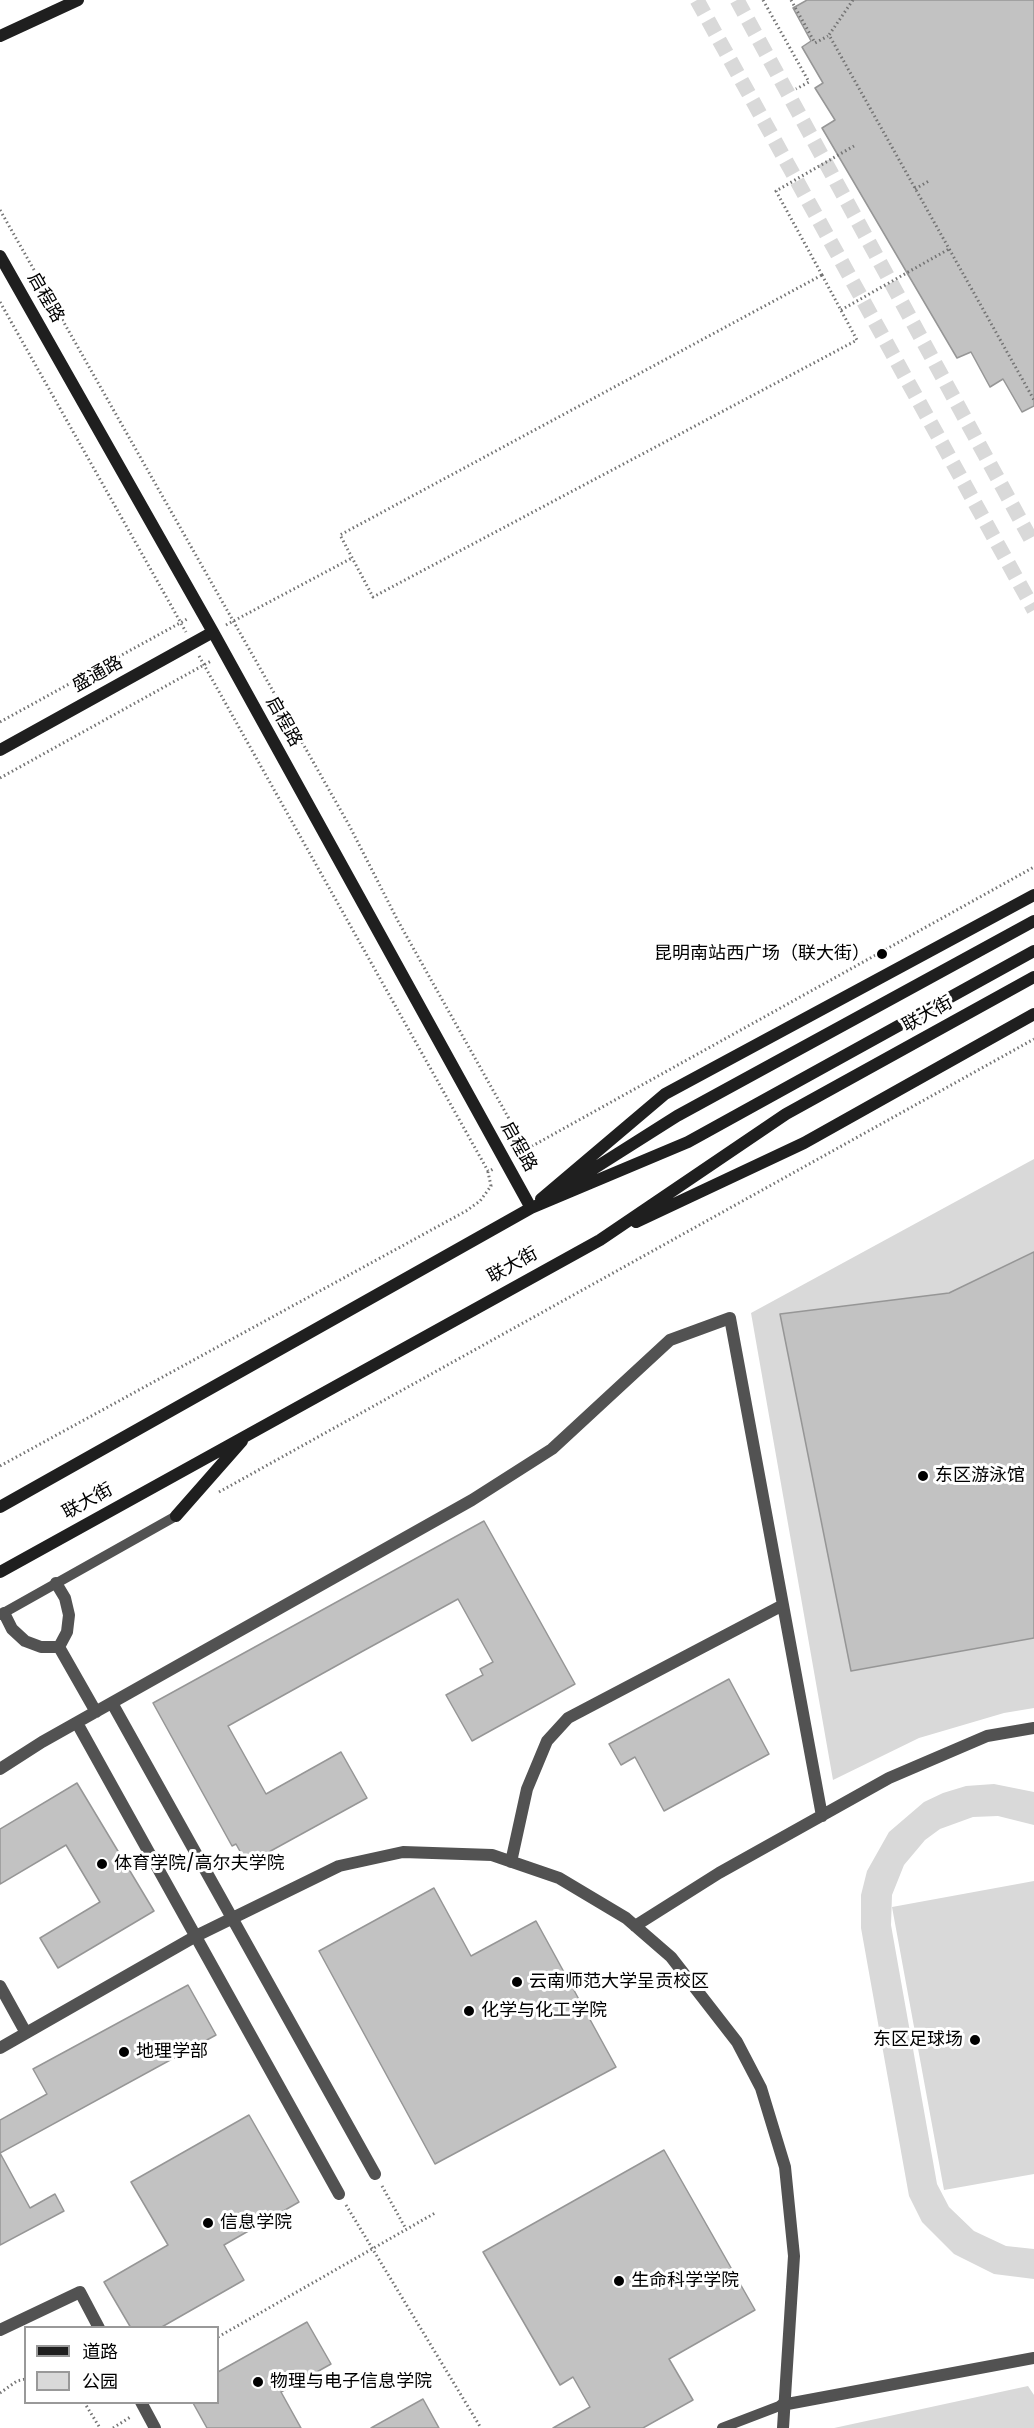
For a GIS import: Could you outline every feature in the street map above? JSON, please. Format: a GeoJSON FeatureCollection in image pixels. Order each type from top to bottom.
{"type":"FeatureCollection","features":[{"type":"Feature","properties":{"kind":"main road"},"geometry":{"type":"LineString","coordinates":[[0,36],[77,0]]}},
{"type":"Feature","properties":{"kind":"main road","name":"启程路"},"geometry":{"type":"LineString","coordinates":[[0,256],[225,653],[531,1208]]}},
{"type":"Feature","properties":{"kind":"main road","name":"盛通路"},"geometry":{"type":"LineString","coordinates":[[0,750],[213,632]]}},
{"type":"Feature","properties":{"kind":"main road"},"geometry":{"type":"LineString","coordinates":[[531,1208],[665,1095],[1034,895]]}},
{"type":"Feature","properties":{"kind":"main road"},"geometry":{"type":"LineString","coordinates":[[531,1208],[677,1116],[1034,921]]}},
{"type":"Feature","properties":{"kind":"main road","name":"联大街"},"geometry":{"type":"LineString","coordinates":[[0,1508],[531,1208],[688,1142],[1034,951]]}},
{"type":"Feature","properties":{"kind":"main road","name":"联大街"},"geometry":{"type":"LineString","coordinates":[[0,1572],[600,1240],[786,1114],[1034,977]]}},
{"type":"Feature","properties":{"kind":"main road"},"geometry":{"type":"LineString","coordinates":[[600,1240],[804,1143],[1034,1014]]}},
{"type":"Feature","properties":{"kind":"main road"},"geometry":{"type":"LineString","coordinates":[[176,1516],[248,1434]]}},
{"type":"Feature","properties":{"kind":"street"},"geometry":{"type":"LineString","coordinates":[[0,1769],[492,1487],[552,1449],[670,1341],[730,1318],[822,1816]]}},
{"type":"Feature","properties":{"kind":"street"},"geometry":{"type":"LineString","coordinates":[[56,1583],[65,1598],[69,1615],[67,1632],[59,1647]]}},
{"type":"Feature","properties":{"kind":"street"},"geometry":{"type":"LineString","coordinates":[[511,1862],[527,1789],[547,1741],[568,1718],[783,1605]]}},
{"type":"Feature","properties":{"kind":"street"},"geometry":{"type":"LineString","coordinates":[[2,1614],[12,1629],[25,1641],[41,1647],[59,1647]]}},
{"type":"Feature","properties":{"kind":"street"},"geometry":{"type":"LineString","coordinates":[[59,1647],[96,1712]]}},
{"type":"Feature","properties":{"kind":"street"},"geometry":{"type":"LineString","coordinates":[[112,1703],[375,2174]]}},
{"type":"Feature","properties":{"kind":"street"},"geometry":{"type":"LineString","coordinates":[[77,1723],[339,2194]]}},
{"type":"Feature","properties":{"kind":"street"},"geometry":{"type":"LineString","coordinates":[[635,1926],[719,1873],[889,1778],[987,1736],[1034,1728]]}},
{"type":"Feature","properties":{"kind":"street"},"geometry":{"type":"LineString","coordinates":[[0,2048],[196,1936],[339,1866],[403,1852],[492,1855],[559,1878],[635,1926],[678,1966],[737,2042],[761,2088],[785,2167],[794,2256],[782,2404],[783,2428]]}},
{"type":"Feature","properties":{"kind":"street"},"geometry":{"type":"LineString","coordinates":[[0,1986],[26,2033]]}},
{"type":"Feature","properties":{"kind":"street"},"geometry":{"type":"LineString","coordinates":[[0,2330],[80,2292],[98,2326]]}},
{"type":"Feature","properties":{"kind":"street"},"geometry":{"type":"LineString","coordinates":[[782,2404],[1034,2358]]}},
{"type":"Feature","properties":{"kind":"street"},"geometry":{"type":"LineString","coordinates":[[143,2406],[155,2428]]}},
{"type":"Feature","properties":{"kind":"lane"},"geometry":{"type":"LineString","coordinates":[[2,1614],[176,1516]]}},
{"type":"Feature","properties":{"kind":"lane"},"geometry":{"type":"LineString","coordinates":[[722,2428],[782,2404]]}},
{"type":"Feature","properties":{"kind":"path"},"geometry":{"type":"LineString","coordinates":[[763,0],[808,82],[796,89]]}},
{"type":"Feature","properties":{"kind":"path"},"geometry":{"type":"LineString","coordinates":[[791,0],[815,43],[829,35],[853,0]]}},
{"type":"Feature","properties":{"kind":"path"},"geometry":{"type":"LineString","coordinates":[[829,35],[1034,400]]}},
{"type":"Feature","properties":{"kind":"path"},"geometry":{"type":"LineString","coordinates":[[822,276],[339,535],[373,597],[857,340],[776,190],[854,146]]}},
{"type":"Feature","properties":{"kind":"path"},"geometry":{"type":"LineString","coordinates":[[915,189],[929,181]]}},
{"type":"Feature","properties":{"kind":"path"},"geometry":{"type":"LineString","coordinates":[[0,210],[350,825],[399,921],[526,1149]]}},
{"type":"Feature","properties":{"kind":"path"},"geometry":{"type":"LineString","coordinates":[[841,310],[950,249]]}},
{"type":"Feature","properties":{"kind":"path"},"geometry":{"type":"LineString","coordinates":[[0,302],[488,1172]]}},
{"type":"Feature","properties":{"kind":"path"},"geometry":{"type":"LineString","coordinates":[[213,632],[352,558]]}},
{"type":"Feature","properties":{"kind":"path"},"geometry":{"type":"LineString","coordinates":[[0,722],[221,599]]}},
{"type":"Feature","properties":{"kind":"path"},"geometry":{"type":"LineString","coordinates":[[0,778],[245,641]]}},
{"type":"Feature","properties":{"kind":"path"},"geometry":{"type":"LineString","coordinates":[[217,1493],[1034,1039]]}},
{"type":"Feature","properties":{"kind":"path"},"geometry":{"type":"LineString","coordinates":[[375,2174],[406,2229]]}},
{"type":"Feature","properties":{"kind":"path"},"geometry":{"type":"LineString","coordinates":[[339,2194],[481,2428]]}},
{"type":"Feature","properties":{"kind":"path"},"geometry":{"type":"LineString","coordinates":[[219,2336],[435,2213]]}},
{"type":"Feature","properties":{"kind":"path"},"geometry":{"type":"LineString","coordinates":[[0,2392],[17,2381],[24,2379]]}},
{"type":"Feature","properties":{"kind":"path"},"geometry":{"type":"LineString","coordinates":[[85,2404],[100,2428]]}},
{"type":"Feature","properties":{"kind":"path"},"geometry":{"type":"LineString","coordinates":[[113,2428],[143,2406]]}},
{"type":"Feature","properties":{"kind":"green space","name":"东区游泳馆"},"geometry":{"type":"Polygon","coordinates":[[[1034,1159],[1034,1708],[1004,1713],[919,1738],[833,1780],[751,1313],[1034,1159]]]}},
{"type":"Feature","properties":{"kind":"green space"},"geometry":{"type":"Polygon","coordinates":[[[994,1784],[1034,1792],[1034,1825],[998,1816],[973,1817],[940,1829],[925,1840],[904,1865],[892,1895],[891,1925],[937,2184],[949,2207],[974,2231],[1006,2246],[1034,2249],[1034,2279],[994,2274],[954,2254],[922,2222],[909,2196],[861,1928],[861,1895],[867,1871],[889,1832],[924,1802],[943,1793],[966,1786],[994,1784]]]}},
{"type":"Feature","properties":{"kind":"green space","name":"东区足球场"},"geometry":{"type":"Polygon","coordinates":[[[1034,1881],[1034,2174],[944,2190],[892,1907],[1034,1881]]]}},
{"type":"Feature","properties":{"kind":"green space"},"geometry":{"type":"Polygon","coordinates":[[[1028,2386],[1034,2395],[1034,2428],[834,2428],[1028,2386]]]}},
{"type":"Feature","properties":{"kind":"building"},"geometry":{"type":"Polygon","coordinates":[[[807,0],[1034,0],[1034,406],[1022,412],[1003,379],[990,387],[971,352],[957,358],[822,128],[835,120],[815,88],[823,83],[802,47],[811,41],[793,8],[807,0]]]}},
{"type":"Feature","properties":{"kind":"building","name":"东区游泳馆"},"geometry":{"type":"Polygon","coordinates":[[[1034,1252],[1034,1638],[851,1671],[780,1314],[949,1293],[1034,1252]]]}},
{"type":"Feature","properties":{"kind":"building"},"geometry":{"type":"Polygon","coordinates":[[[484,1521],[575,1684],[472,1741],[446,1695],[483,1675],[480,1669],[493,1662],[458,1599],[363,1651],[228,1726],[266,1794],[341,1752],[367,1798],[247,1864],[236,1844],[232,1846],[153,1703],[484,1521]]]}},
{"type":"Feature","properties":{"kind":"building"},"geometry":{"type":"Polygon","coordinates":[[[729,1679],[769,1754],[664,1811],[635,1757],[621,1765],[609,1744],[729,1679]]]}},
{"type":"Feature","properties":{"kind":"building","name":"体育学院/高尔夫学院"},"geometry":{"type":"Polygon","coordinates":[[[77,1783],[154,1911],[58,1968],[40,1938],[100,1902],[66,1845],[0,1884],[0,1829],[77,1783]]]}},
{"type":"Feature","properties":{"kind":"building","name":"化学与化工学院"},"geometry":{"type":"Polygon","coordinates":[[[434,1888],[471,1956],[536,1921],[616,2067],[435,2164],[319,1951],[434,1888]]]}},
{"type":"Feature","properties":{"kind":"building","name":"地理学部"},"geometry":{"type":"Polygon","coordinates":[[[188,1985],[216,2035],[0,2153],[0,2120],[47,2094],[33,2069],[188,1985]]]}},
{"type":"Feature","properties":{"kind":"building","name":"信息学院"},"geometry":{"type":"Polygon","coordinates":[[[249,2115],[299,2202],[224,2245],[244,2280],[164,2326],[130,2326],[104,2282],[168,2245],[131,2182],[249,2115]]]}},
{"type":"Feature","properties":{"kind":"building","name":"生命科学学院"},"geometry":{"type":"Polygon","coordinates":[[[664,2150],[755,2310],[669,2359],[693,2400],[643,2428],[553,2428],[590,2407],[573,2377],[560,2385],[483,2252],[664,2150]]]}},
{"type":"Feature","properties":{"kind":"building"},"geometry":{"type":"Polygon","coordinates":[[[0,2153],[30,2208],[55,2194],[64,2211],[0,2245],[0,2153]]]}},
{"type":"Feature","properties":{"kind":"building","name":"物理与电子信息学院"},"geometry":{"type":"Polygon","coordinates":[[[307,2322],[331,2364],[281,2392],[301,2428],[207,2428],[194,2404],[219,2404],[219,2371],[307,2322]]]}},
{"type":"Feature","properties":{"kind":"building","name":"物理与电子信息学院"},"geometry":{"type":"Polygon","coordinates":[[[423,2399],[439,2428],[371,2428],[423,2399]]]}},
{"type":"Feature","properties":{"kind":"tunnel"},"geometry":{"type":"LineString","coordinates":[[697,0],[1034,610]]}},
{"type":"Feature","properties":{"kind":"tunnel"},"geometry":{"type":"LineString","coordinates":[[737,0],[1034,545]]}},
{"type":"Feature","properties":{"kind":"place","name":"昆明南站西广场（联大街）"},"geometry":{"type":"Point","coordinates":[882,954]}},
{"type":"Feature","properties":{"kind":"place","name":"东区游泳馆"},"geometry":{"type":"Point","coordinates":[923,1476]}},
{"type":"Feature","properties":{"kind":"place","name":"体育学院/高尔夫学院"},"geometry":{"type":"Point","coordinates":[102,1864]}},
{"type":"Feature","properties":{"kind":"place","name":"云南师范大学呈贡校区"},"geometry":{"type":"Point","coordinates":[517,1982]}},
{"type":"Feature","properties":{"kind":"place","name":"化学与化工学院"},"geometry":{"type":"Point","coordinates":[469,2011]}},
{"type":"Feature","properties":{"kind":"place","name":"东区足球场"},"geometry":{"type":"Point","coordinates":[975,2040]}},
{"type":"Feature","properties":{"kind":"place","name":"地理学部"},"geometry":{"type":"Point","coordinates":[124,2052]}},
{"type":"Feature","properties":{"kind":"place","name":"信息学院"},"geometry":{"type":"Point","coordinates":[208,2223]}},
{"type":"Feature","properties":{"kind":"place","name":"生命科学学院"},"geometry":{"type":"Point","coordinates":[619,2281]}},
{"type":"Feature","properties":{"kind":"place","name":"物理与电子信息学院"},"geometry":{"type":"Point","coordinates":[258,2382]}}]}
